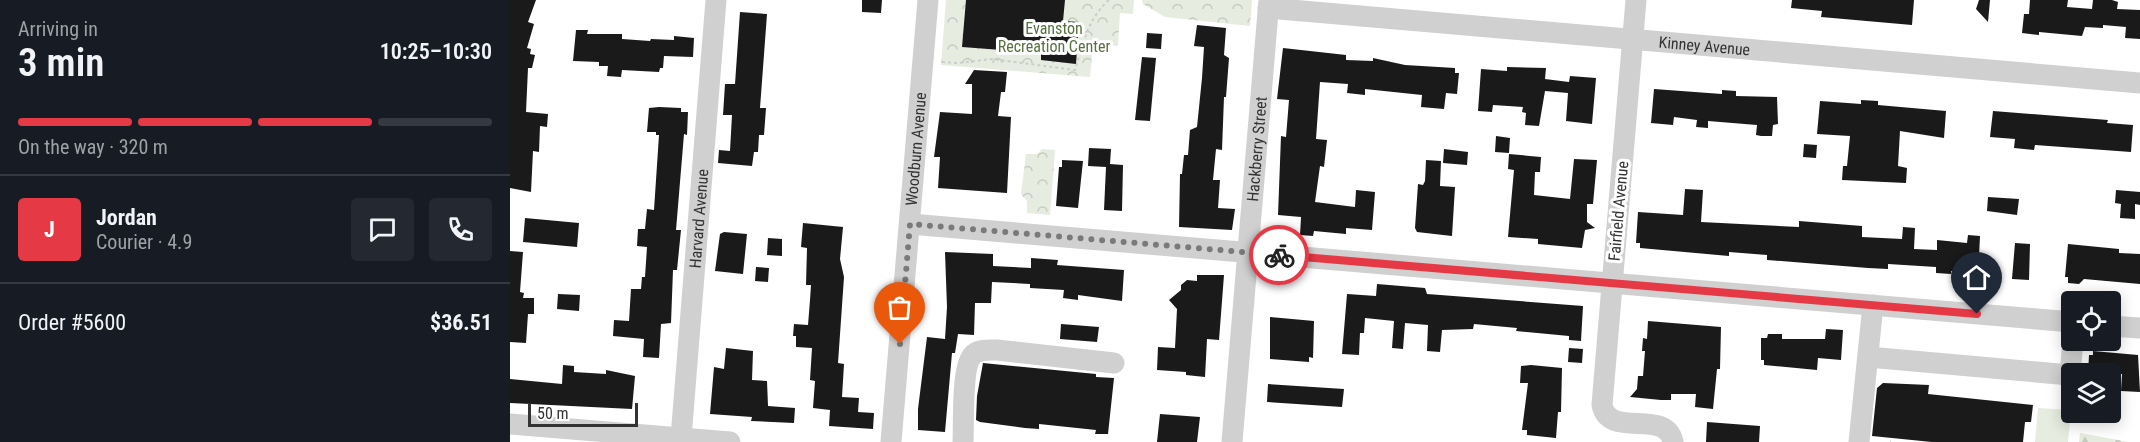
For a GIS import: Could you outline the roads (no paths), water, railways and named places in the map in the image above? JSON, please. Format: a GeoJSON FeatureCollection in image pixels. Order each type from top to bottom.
{"type":"FeatureCollection","features":[{"type":"Feature","properties":{"kind":"street","name":"Harvard Avenue"},"geometry":{"type":"LineString","coordinates":[[681,438],[716,0]]}},
{"type":"Feature","properties":{"kind":"street","name":"Woodburn Avenue"},"geometry":{"type":"LineString","coordinates":[[891,442],[928,0]]}},
{"type":"Feature","properties":{"kind":"street","name":"Fairfield Avenue"},"geometry":{"type":"LineString","coordinates":[[1636,0],[1602,399],[1603,411],[1616,421],[1664,427],[1671,433],[1673,442]]}},
{"type":"Feature","properties":{"kind":"street","name":"Kinney Avenue"},"geometry":{"type":"LineString","coordinates":[[1268,4],[1633,40],[2140,83]]}},
{"type":"Feature","properties":{"kind":"street","name":"Hackberry Street"},"geometry":{"type":"LineString","coordinates":[[1233,442],[1268,4]]}},
{"type":"Feature","properties":{"kind":"street"},"geometry":{"type":"LineString","coordinates":[[910,224],[2061,321]]}},
{"type":"Feature","properties":{"kind":"street"},"geometry":{"type":"LineString","coordinates":[[1859,442],[1873,305]]}},
{"type":"Feature","properties":{"kind":"street"},"geometry":{"type":"LineString","coordinates":[[2121,327],[2140,328]]}},
{"type":"Feature","properties":{"kind":"street"},"geometry":{"type":"LineString","coordinates":[[963,442],[965,382],[968,360],[974,354],[984,350],[997,350],[1114,363]]}},
{"type":"Feature","properties":{"kind":"street"},"geometry":{"type":"LineString","coordinates":[[1868,357],[2070,375],[2072,351]]}},
{"type":"Feature","properties":{"kind":"street"},"geometry":{"type":"LineString","coordinates":[[510,424],[730,442]]}},
{"type":"Feature","properties":{"kind":"park label","name":"Evanston Recreation Center"},"geometry":{"type":"Point","coordinates":[1054,37]}}]}
